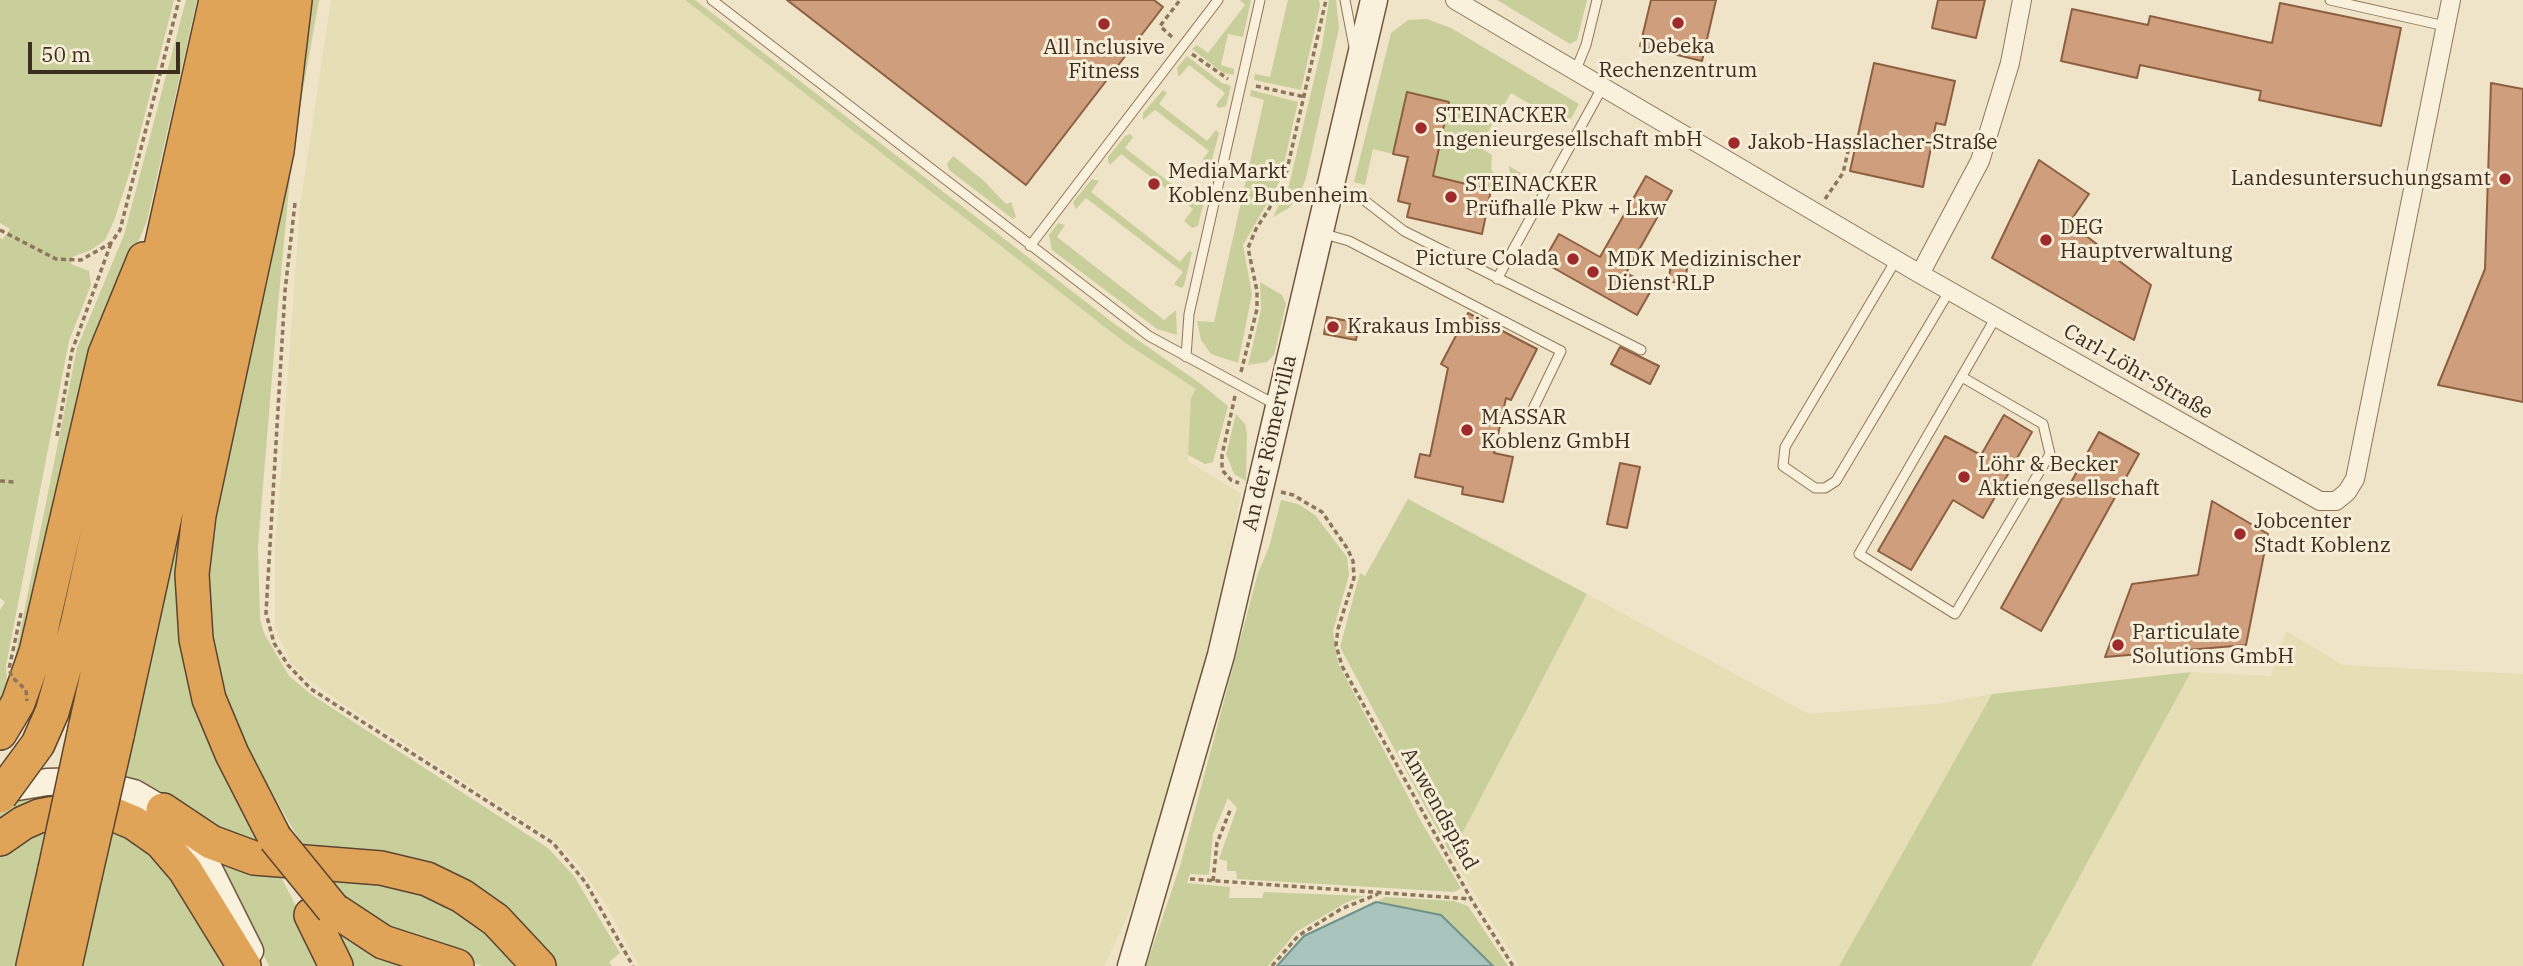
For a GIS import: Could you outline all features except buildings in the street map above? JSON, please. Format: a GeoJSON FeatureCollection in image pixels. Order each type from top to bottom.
{"type":"FeatureCollection","features":[{"type":"Feature","properties":{"kind":"highway"},"geometry":{"type":"LineString","coordinates":[[25,719],[77,625],[216,0]]}},
{"type":"Feature","properties":{"kind":"highway"},"geometry":{"type":"LineString","coordinates":[[101,733],[246,0]]}},
{"type":"Feature","properties":{"kind":"highway"},"geometry":{"type":"LineString","coordinates":[[33,966],[70,872],[278,0]]}},
{"type":"Feature","properties":{"kind":"highway"},"geometry":{"type":"LineString","coordinates":[[295,0],[279,141],[199,515],[192,574],[196,639],[209,699],[232,754],[268,825],[322,912],[337,966]]}},
{"type":"Feature","properties":{"kind":"highway"},"geometry":{"type":"LineString","coordinates":[[0,796],[38,744],[18,703],[36,652],[105,354],[139,266],[168,216]]}},
{"type":"Feature","properties":{"kind":"highway"},"geometry":{"type":"LineString","coordinates":[[0,839],[16,826],[39,816],[76,809],[108,812],[128,820],[148,832],[173,855],[196,887],[243,966]]}},
{"type":"Feature","properties":{"kind":"highway"},"geometry":{"type":"LineString","coordinates":[[163,810],[211,842],[254,858],[298,864],[373,867],[427,879],[462,896],[496,920],[539,966]]}},
{"type":"Feature","properties":{"kind":"highway"},"geometry":{"type":"LineString","coordinates":[[65,966],[70,872]]}},
{"type":"Feature","properties":{"kind":"highway"},"geometry":{"type":"LineString","coordinates":[[322,912],[383,942],[457,966]]}},
{"type":"Feature","properties":{"kind":"street","name":"An der Römervilla"},"geometry":{"type":"LineString","coordinates":[[1131,966],[1221,655],[1374,0]]}},
{"type":"Feature","properties":{"kind":"street"},"geometry":{"type":"LineString","coordinates":[[1455,0],[1479,7],[1575,72],[1897,258],[1920,274],[1980,160],[2010,63],[2022,0]]}},
{"type":"Feature","properties":{"kind":"street"},"geometry":{"type":"LineString","coordinates":[[2445,26],[2451,0]]}},
{"type":"Feature","properties":{"kind":"street","name":"Carl-Löhr-Straße"},"geometry":{"type":"LineString","coordinates":[[1920,274],[2319,501],[2336,501],[2347,492],[2355,479],[2445,26]]}},
{"type":"Feature","properties":{"kind":"street"},"geometry":{"type":"LineString","coordinates":[[0,790],[47,782],[87,781],[123,789],[163,810],[201,853],[257,966]]}},
{"type":"Feature","properties":{"kind":"street","name":"An der Römervilla"},"geometry":{"type":"LineString","coordinates":[[1112,966],[1153,883]]}},
{"type":"Feature","properties":{"kind":"lane"},"geometry":{"type":"LineString","coordinates":[[712,0],[1149,336],[1279,407]]}},
{"type":"Feature","properties":{"kind":"lane"},"geometry":{"type":"LineString","coordinates":[[1030,246],[1216,0]]}},
{"type":"Feature","properties":{"kind":"lane"},"geometry":{"type":"LineString","coordinates":[[1186,357],[1191,304],[1260,0]]}},
{"type":"Feature","properties":{"kind":"lane"},"geometry":{"type":"LineString","coordinates":[[1345,0],[1357,67]]}},
{"type":"Feature","properties":{"kind":"lane"},"geometry":{"type":"LineString","coordinates":[[1575,72],[1586,46],[1597,0]]}},
{"type":"Feature","properties":{"kind":"lane"},"geometry":{"type":"LineString","coordinates":[[2330,0],[2445,26]]}},
{"type":"Feature","properties":{"kind":"lane"},"geometry":{"type":"LineString","coordinates":[[1497,279],[1602,88]]}},
{"type":"Feature","properties":{"kind":"lane"},"geometry":{"type":"LineString","coordinates":[[1329,188],[1360,197],[1404,231],[1641,350]]}},
{"type":"Feature","properties":{"kind":"lane"},"geometry":{"type":"LineString","coordinates":[[1319,232],[1349,241],[1561,351],[1533,409]]}},
{"type":"Feature","properties":{"kind":"lane"},"geometry":{"type":"LineString","coordinates":[[1897,258],[1785,447],[1783,466],[1793,475],[1815,488],[1825,488],[1836,481],[1950,290]]}},
{"type":"Feature","properties":{"kind":"lane"},"geometry":{"type":"LineString","coordinates":[[1962,377],[2043,424],[2050,454],[1955,614],[1859,554],[1996,317]]}},
{"type":"Feature","properties":{"kind":"path"},"geometry":{"type":"LineString","coordinates":[[0,230],[56,259],[81,260],[111,243],[120,230],[179,0]]}},
{"type":"Feature","properties":{"kind":"path"},"geometry":{"type":"LineString","coordinates":[[1178,0],[1160,26],[1222,78],[1305,97]]}},
{"type":"Feature","properties":{"kind":"path"},"geometry":{"type":"LineString","coordinates":[[1259,490],[1231,480],[1222,470],[1222,455],[1257,309],[1257,291],[1248,248],[1256,229],[1283,187],[1326,0]]}},
{"type":"Feature","properties":{"kind":"path"},"geometry":{"type":"LineString","coordinates":[[1817,212],[1843,173],[1849,147],[1842,138]]}},
{"type":"Feature","properties":{"kind":"path"},"geometry":{"type":"LineString","coordinates":[[295,200],[285,291],[266,613],[274,643],[288,665],[311,689],[553,843],[586,883],[633,966]]}},
{"type":"Feature","properties":{"kind":"path"},"geometry":{"type":"LineString","coordinates":[[0,481],[14,482]]}},
{"type":"Feature","properties":{"kind":"path","name":"Anwendspfad"},"geometry":{"type":"LineString","coordinates":[[1259,490],[1293,495],[1315,507],[1348,548],[1353,561],[1354,578],[1338,629],[1336,645],[1342,666],[1471,899],[1513,966]]}},
{"type":"Feature","properties":{"kind":"path"},"geometry":{"type":"LineString","coordinates":[[21,613],[9,669],[27,696],[25,719]]}},
{"type":"Feature","properties":{"kind":"path"},"geometry":{"type":"LineString","coordinates":[[1213,881],[1217,843],[1231,808]]}},
{"type":"Feature","properties":{"kind":"path"},"geometry":{"type":"LineString","coordinates":[[1191,879],[1471,899]]}},
{"type":"Feature","properties":{"kind":"path"},"geometry":{"type":"LineString","coordinates":[[1272,966],[1298,936],[1340,909],[1382,892]]}},
{"type":"Feature","properties":{"kind":"shaded area"},"geometry":{"type":"Polygon","coordinates":[[[331,0],[685,0],[1124,342],[1197,389],[1191,398],[1188,461],[1241,494],[1212,641],[1156,834],[1131,909],[1104,966],[639,966],[603,900],[579,866],[554,840],[340,702],[305,677],[291,662],[275,629],[275,552],[300,206],[331,0]]]}},
{"type":"Feature","properties":{"kind":"shaded area"},"geometry":{"type":"Polygon","coordinates":[[[1587,594],[1809,714],[1938,704],[1992,694],[1839,966],[1519,966],[1451,855],[1587,594]]]}},
{"type":"Feature","properties":{"kind":"shaded area"},"geometry":{"type":"Polygon","coordinates":[[[2286,631],[2343,665],[2523,674],[2523,966],[2031,966],[2191,672],[2271,676],[2286,631]]]}},
{"type":"Feature","properties":{"kind":"green space"},"geometry":{"type":"Polygon","coordinates":[[[0,0],[174,0],[131,169],[114,221],[105,240],[91,250],[72,257],[71,264],[89,271],[91,285],[69,341],[6,666],[7,681],[12,687],[0,712],[0,610],[5,602],[0,598],[0,238],[3,239],[10,229],[0,223],[0,0]]]}},
{"type":"Feature","properties":{"kind":"green space"},"geometry":{"type":"Polygon","coordinates":[[[186,0],[197,0],[147,221],[120,285],[14,675],[13,667],[77,348],[124,235],[186,0]]]}},
{"type":"Feature","properties":{"kind":"green space"},"geometry":{"type":"Polygon","coordinates":[[[306,0],[319,0],[293,146],[278,305],[258,547],[260,620],[264,633],[289,676],[312,695],[548,848],[574,876],[620,953],[609,962],[612,966],[552,966],[511,916],[307,853],[249,754],[232,717],[212,638],[207,601],[208,562],[306,0]]]}},
{"type":"Feature","properties":{"kind":"green space"},"geometry":{"type":"Polygon","coordinates":[[[685,0],[695,0],[1112,322],[1228,406],[1213,462],[1205,464],[1188,455],[1191,398],[1196,389],[1124,342],[685,0]]]}},
{"type":"Feature","properties":{"kind":"green space"},"geometry":{"type":"Polygon","coordinates":[[[1240,0],[1251,0],[1243,37],[1228,34],[1221,65],[1234,69],[1234,75],[1223,73],[1192,49],[1197,45],[1208,53],[1245,5],[1240,0]]]}},
{"type":"Feature","properties":{"kind":"green space"},"geometry":{"type":"Polygon","coordinates":[[[1288,0],[1319,0],[1320,6],[1301,90],[1254,80],[1255,74],[1270,77],[1288,0]]]}},
{"type":"Feature","properties":{"kind":"green space"},"geometry":{"type":"Polygon","coordinates":[[[1329,0],[1336,0],[1339,28],[1306,178],[1299,196],[1289,208],[1273,217],[1289,185],[1322,46],[1329,0]]]}},
{"type":"Feature","properties":{"kind":"green space"},"geometry":{"type":"Polygon","coordinates":[[[1497,0],[1587,0],[1577,40],[1570,44],[1497,0]]]}},
{"type":"Feature","properties":{"kind":"green space"},"geometry":{"type":"Polygon","coordinates":[[[1427,19],[1451,28],[1579,104],[1567,126],[1511,93],[1479,147],[1492,155],[1491,169],[1506,192],[1417,173],[1436,163],[1449,102],[1407,92],[1393,154],[1373,149],[1365,185],[1354,182],[1391,33],[1408,20],[1427,19]]]}},
{"type":"Feature","properties":{"kind":"green space"},"geometry":{"type":"Polygon","coordinates":[[[1187,56],[1222,83],[1231,86],[1226,106],[1219,108],[1216,105],[1225,93],[1189,65],[1179,77],[1177,68],[1187,56]]]}},
{"type":"Feature","properties":{"kind":"green space"},"geometry":{"type":"Polygon","coordinates":[[[1163,90],[1167,93],[1159,104],[1207,141],[1216,130],[1219,133],[1210,167],[1201,162],[1209,151],[1155,110],[1143,120],[1143,113],[1163,90]]]}},
{"type":"Feature","properties":{"kind":"green space"},"geometry":{"type":"Polygon","coordinates":[[[1251,90],[1298,102],[1280,181],[1243,245],[1252,294],[1238,363],[1211,354],[1201,340],[1197,321],[1214,322],[1264,100],[1250,96],[1251,90]]]}},
{"type":"Feature","properties":{"kind":"green space"},"geometry":{"type":"Polygon","coordinates":[[[1130,134],[1133,137],[1125,148],[1191,199],[1201,188],[1206,193],[1198,226],[1192,228],[1184,221],[1193,209],[1121,154],[1110,165],[1108,157],[1125,136],[1130,134]]]}},
{"type":"Feature","properties":{"kind":"green space"},"geometry":{"type":"Polygon","coordinates":[[[953,156],[983,180],[1006,204],[1011,202],[1016,217],[1013,219],[949,170],[947,164],[953,156]]]}},
{"type":"Feature","properties":{"kind":"green space"},"geometry":{"type":"Polygon","coordinates":[[[1509,166],[1531,179],[1524,189],[1511,179],[1509,166]]]}},
{"type":"Feature","properties":{"kind":"green space"},"geometry":{"type":"Polygon","coordinates":[[[1092,179],[1099,181],[1091,192],[1180,262],[1189,251],[1192,252],[1184,286],[1181,288],[1174,284],[1183,272],[1086,198],[1076,209],[1073,202],[1092,179]]]}},
{"type":"Feature","properties":{"kind":"green space"},"geometry":{"type":"Polygon","coordinates":[[[1058,223],[1065,225],[1057,237],[1164,320],[1176,310],[1177,335],[1157,329],[1052,250],[1049,235],[1058,223]]]}},
{"type":"Feature","properties":{"kind":"green space"},"geometry":{"type":"Polygon","coordinates":[[[1260,282],[1282,295],[1286,304],[1274,355],[1267,362],[1248,365],[1261,310],[1260,282]]]}},
{"type":"Feature","properties":{"kind":"green space"},"geometry":{"type":"Polygon","coordinates":[[[1236,414],[1245,424],[1247,434],[1246,481],[1234,474],[1226,454],[1236,414]]]}},
{"type":"Feature","properties":{"kind":"green space"},"geometry":{"type":"Polygon","coordinates":[[[1408,499],[1587,594],[1451,855],[1340,647],[1360,573],[1365,576],[1408,499]]]}},
{"type":"Feature","properties":{"kind":"green space"},"geometry":{"type":"Polygon","coordinates":[[[1281,500],[1298,504],[1315,515],[1347,557],[1349,575],[1333,631],[1338,663],[1423,825],[1461,888],[1454,892],[1237,879],[1236,871],[1227,871],[1227,861],[1219,859],[1237,808],[1228,798],[1213,834],[1209,875],[1190,874],[1187,883],[1230,887],[1229,898],[1262,898],[1264,892],[1365,896],[1347,902],[1296,932],[1268,966],[1146,966],[1180,866],[1258,573],[1269,547],[1281,500]]]}},
{"type":"Feature","properties":{"kind":"green space"},"geometry":{"type":"Polygon","coordinates":[[[174,538],[184,542],[183,595],[265,842],[222,832],[121,777],[174,538]]]}},
{"type":"Feature","properties":{"kind":"green space"},"geometry":{"type":"Polygon","coordinates":[[[2191,672],[2031,966],[1839,966],[1992,694],[2191,672]]]}},
{"type":"Feature","properties":{"kind":"green space"},"geometry":{"type":"Polygon","coordinates":[[[58,789],[54,806],[0,829],[0,813],[14,795],[58,789]]]}},
{"type":"Feature","properties":{"kind":"green space"},"geometry":{"type":"Polygon","coordinates":[[[111,822],[153,845],[229,966],[78,966],[111,822]]]}},
{"type":"Feature","properties":{"kind":"green space"},"geometry":{"type":"Polygon","coordinates":[[[50,824],[19,966],[0,966],[0,852],[50,824]]]}},
{"type":"Feature","properties":{"kind":"green space"},"geometry":{"type":"Polygon","coordinates":[[[216,861],[279,873],[327,966],[269,966],[216,861]]]}},
{"type":"Feature","properties":{"kind":"green space"},"geometry":{"type":"Polygon","coordinates":[[[318,874],[445,896],[528,966],[482,966],[378,930],[318,874]]]}},
{"type":"Feature","properties":{"kind":"green space"},"geometry":{"type":"Polygon","coordinates":[[[1385,897],[1454,901],[1468,906],[1508,966],[1493,966],[1441,915],[1376,902],[1385,897]]]}},
{"type":"Feature","properties":{"kind":"green space"},"geometry":{"type":"Polygon","coordinates":[[[326,911],[431,966],[346,966],[326,911]]]}},
{"type":"Feature","properties":{"kind":"water"},"geometry":{"type":"Polygon","coordinates":[[[1376,902],[1441,915],[1493,966],[1277,966],[1304,936],[1376,902]]]}},
{"type":"Feature","properties":{"kind":"place","name":"Debeka Rechenzentrum"},"geometry":{"type":"Point","coordinates":[1678,23]}},
{"type":"Feature","properties":{"kind":"place","name":"All Inclusive Fitness"},"geometry":{"type":"Point","coordinates":[1104,24]}},
{"type":"Feature","properties":{"kind":"place","name":"STEINACKER Ingenieurgesellschaft mbH"},"geometry":{"type":"Point","coordinates":[1421,128]}},
{"type":"Feature","properties":{"kind":"place","name":"Jakob-Hasslacher-Straße"},"geometry":{"type":"Point","coordinates":[1734,143]}},
{"type":"Feature","properties":{"kind":"place","name":"Landesuntersuchungsamt"},"geometry":{"type":"Point","coordinates":[2505,179]}},
{"type":"Feature","properties":{"kind":"place","name":"MediaMarkt Koblenz Bubenheim"},"geometry":{"type":"Point","coordinates":[1154,184]}},
{"type":"Feature","properties":{"kind":"place","name":"STEINACKER Prüfhalle Pkw + Lkw"},"geometry":{"type":"Point","coordinates":[1451,197]}},
{"type":"Feature","properties":{"kind":"place","name":"DEG Hauptverwaltung"},"geometry":{"type":"Point","coordinates":[2046,240]}},
{"type":"Feature","properties":{"kind":"place","name":"Picture Colada"},"geometry":{"type":"Point","coordinates":[1573,259]}},
{"type":"Feature","properties":{"kind":"place","name":"MDK Medizinischer Dienst RLP"},"geometry":{"type":"Point","coordinates":[1593,272]}},
{"type":"Feature","properties":{"kind":"place","name":"Krakaus Imbiss"},"geometry":{"type":"Point","coordinates":[1333,327]}},
{"type":"Feature","properties":{"kind":"place","name":"MASSAR Koblenz GmbH"},"geometry":{"type":"Point","coordinates":[1467,430]}},
{"type":"Feature","properties":{"kind":"place","name":"Löhr & Becker Aktiengesellschaft"},"geometry":{"type":"Point","coordinates":[1964,477]}},
{"type":"Feature","properties":{"kind":"place","name":"Jobcenter Stadt Koblenz"},"geometry":{"type":"Point","coordinates":[2240,534]}},
{"type":"Feature","properties":{"kind":"place","name":"Particulate Solutions GmbH"},"geometry":{"type":"Point","coordinates":[2118,645]}}]}
